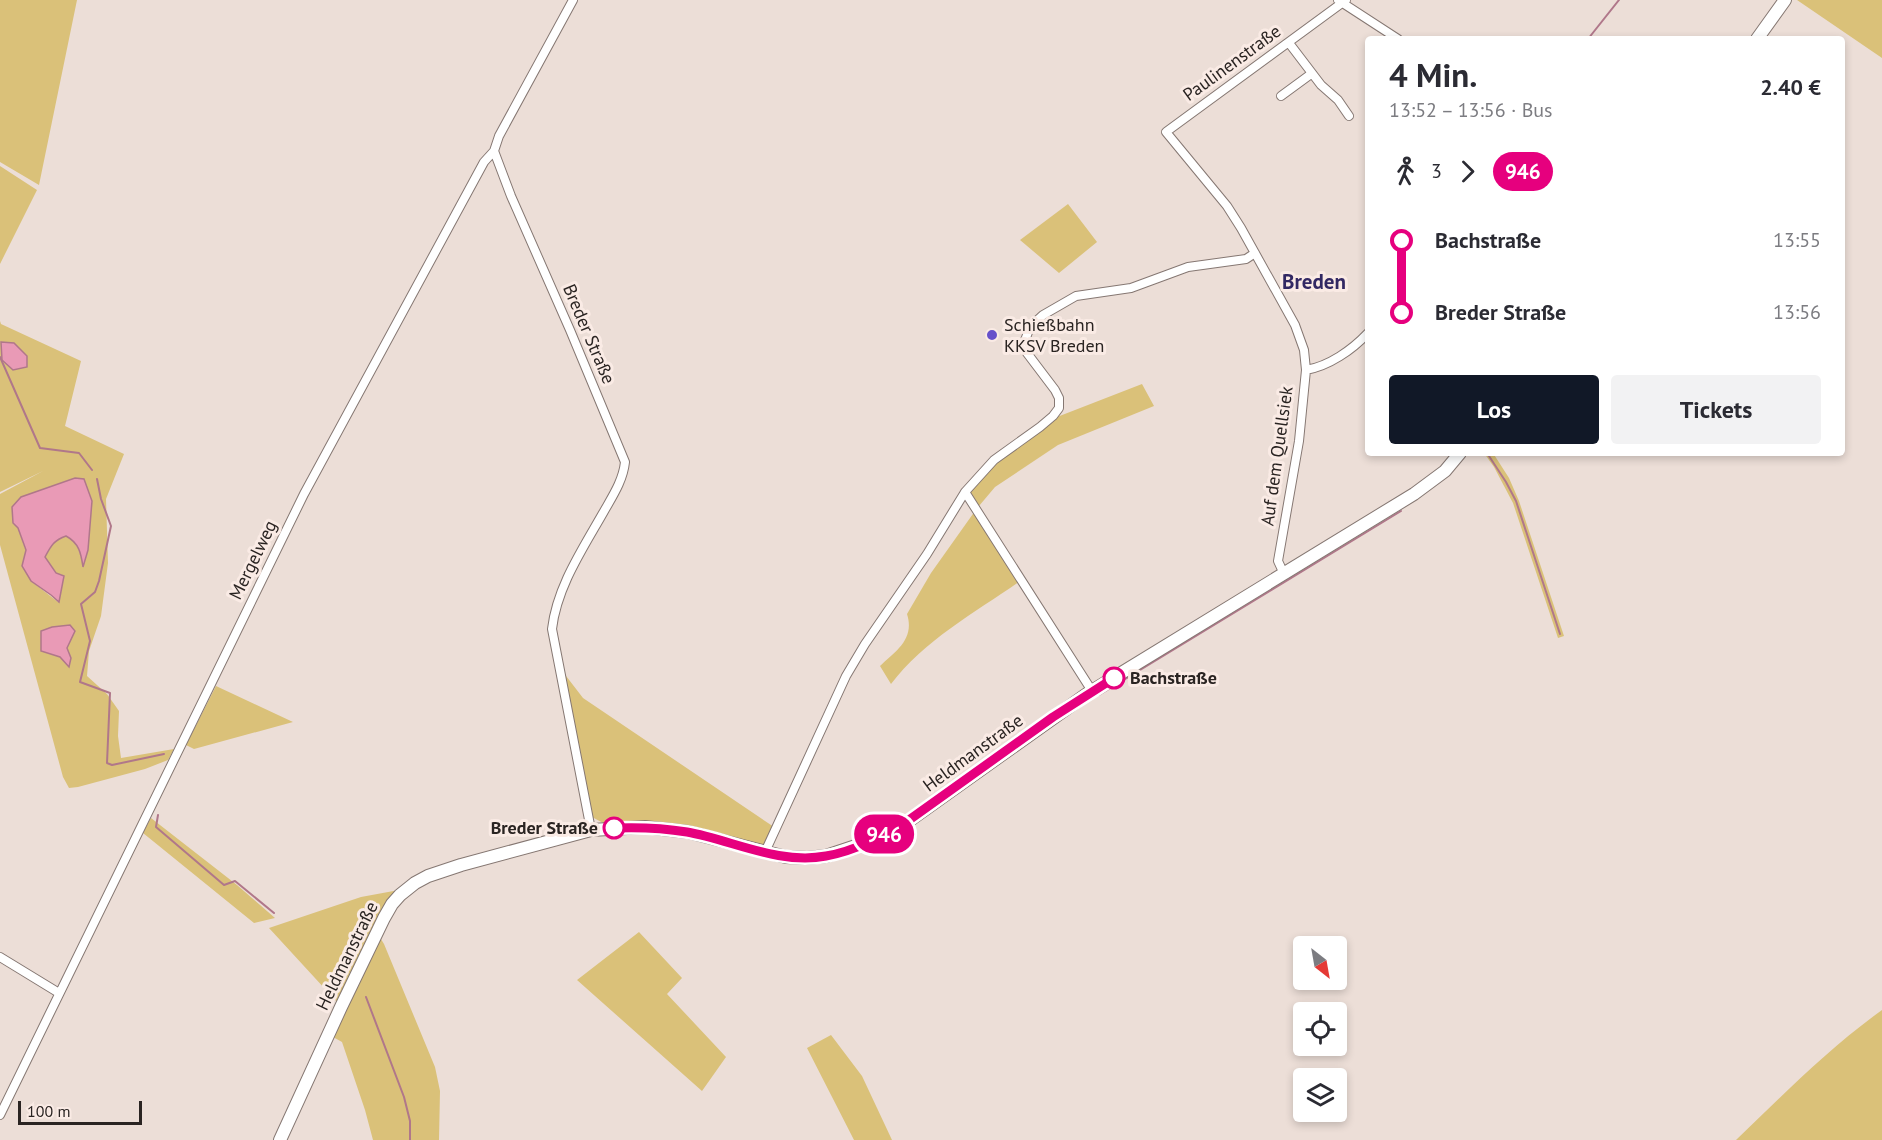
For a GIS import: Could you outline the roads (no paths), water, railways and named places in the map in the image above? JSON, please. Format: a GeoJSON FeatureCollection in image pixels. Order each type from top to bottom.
{"type":"FeatureCollection","features":[{"type":"Feature","properties":{"kind":"main road"},"geometry":{"type":"LineString","coordinates":[[1759,36],[1785,0]]}},
{"type":"Feature","properties":{"kind":"main road","name":"Heldmanstraße"},"geometry":{"type":"LineString","coordinates":[[280,1140],[392,904],[415,883],[439,873],[591,830],[645,827],[688,832],[786,857],[807,858],[826,856],[865,843],[932,805],[1092,691],[1432,483],[1458,456]]}},
{"type":"Feature","properties":{"kind":"street"},"geometry":{"type":"LineString","coordinates":[[494,151],[499,136],[573,0]]}},
{"type":"Feature","properties":{"kind":"street"},"geometry":{"type":"LineString","coordinates":[[1342,1],[1394,36]]}},
{"type":"Feature","properties":{"kind":"street","name":"Paulinenstraße"},"geometry":{"type":"LineString","coordinates":[[1166,132],[1289,43],[1342,1]]}},
{"type":"Feature","properties":{"kind":"street"},"geometry":{"type":"LineString","coordinates":[[1289,43],[1311,74],[1338,100],[1349,116]]}},
{"type":"Feature","properties":{"kind":"street"},"geometry":{"type":"LineString","coordinates":[[1281,96],[1311,74]]}},
{"type":"Feature","properties":{"kind":"street","name":"Auf dem Quellsiek"},"geometry":{"type":"LineString","coordinates":[[1166,132],[1227,206],[1242,228],[1300,336],[1304,350],[1306,370],[1299,441],[1278,561],[1284,574]]}},
{"type":"Feature","properties":{"kind":"street","name":"Breder Straße"},"geometry":{"type":"LineString","coordinates":[[494,151],[511,196],[625,462],[619,485],[561,592],[554,611],[552,629],[591,830]]}},
{"type":"Feature","properties":{"kind":"street","name":"Mergelweg"},"geometry":{"type":"LineString","coordinates":[[0,1114],[304,494],[484,162],[494,151]]}},
{"type":"Feature","properties":{"kind":"street"},"geometry":{"type":"LineString","coordinates":[[765,852],[846,676],[965,492],[994,460],[1040,427],[1059,408],[1059,398],[1055,390],[1027,353],[1024,343],[1030,327],[1043,315],[1076,296],[1131,288],[1188,267],[1245,259],[1255,253]]}},
{"type":"Feature","properties":{"kind":"street"},"geometry":{"type":"LineString","coordinates":[[1306,370],[1342,355],[1365,336]]}},
{"type":"Feature","properties":{"kind":"street"},"geometry":{"type":"LineString","coordinates":[[965,492],[1092,691]]}},
{"type":"Feature","properties":{"kind":"street"},"geometry":{"type":"LineString","coordinates":[[0,957],[59,993]]}},
{"type":"Feature","properties":{"kind":"waterway"},"geometry":{"type":"LineString","coordinates":[[1590,36],[1619,0]]}},
{"type":"Feature","properties":{"kind":"waterway"},"geometry":{"type":"LineString","coordinates":[[0,357],[40,448],[79,453],[92,470]]}},
{"type":"Feature","properties":{"kind":"waterway"},"geometry":{"type":"LineString","coordinates":[[1489,456],[1516,501],[1560,634]]}},
{"type":"Feature","properties":{"kind":"waterway"},"geometry":{"type":"LineString","coordinates":[[97,479],[101,499],[111,526],[95,592],[81,604],[90,641],[80,682],[110,693],[107,763],[112,765],[164,754]]}},
{"type":"Feature","properties":{"kind":"waterway"},"geometry":{"type":"LineString","coordinates":[[1099,695],[1401,511]]}},
{"type":"Feature","properties":{"kind":"waterway"},"geometry":{"type":"LineString","coordinates":[[158,815],[156,827],[224,885],[235,881],[274,913]]}},
{"type":"Feature","properties":{"kind":"waterway"},"geometry":{"type":"LineString","coordinates":[[366,997],[404,1097],[410,1121],[410,1140]]}},
{"type":"Feature","properties":{"kind":"place","name":"Schießbahn KKSV Breden"},"geometry":{"type":"Point","coordinates":[992,335]}},
{"type":"Feature","properties":{"kind":"place","name":"Bachstraße"},"geometry":{"type":"Point","coordinates":[1114,678]}},
{"type":"Feature","properties":{"kind":"place","name":"Breder Straße"},"geometry":{"type":"Point","coordinates":[614,828]}},
{"type":"Feature","properties":{"kind":"district","name":"Breden"},"geometry":{"type":"Point","coordinates":[1314,282]}}]}
